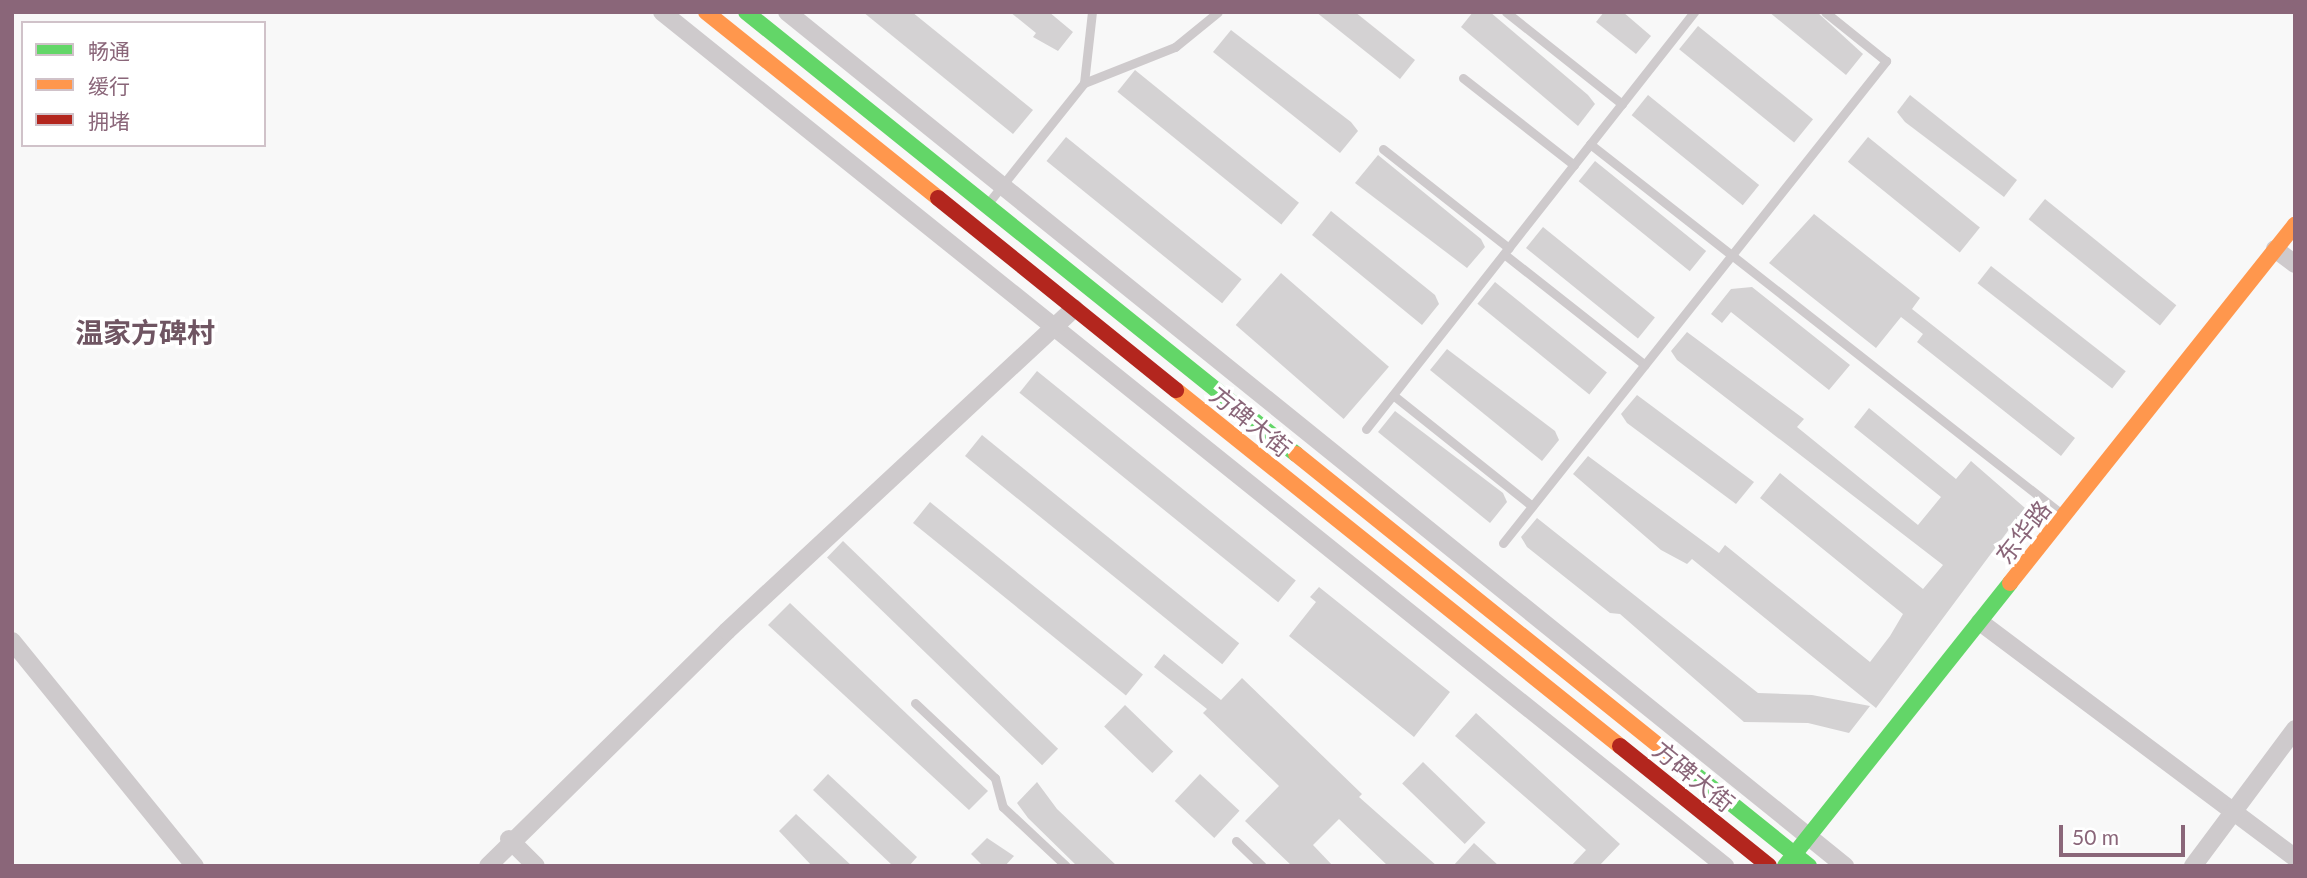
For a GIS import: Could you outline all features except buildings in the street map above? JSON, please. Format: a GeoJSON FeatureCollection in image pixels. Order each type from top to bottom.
{"type":"FeatureCollection","features":[{"type":"Feature","properties":{"kind":"main road","name":"方碑大街"},"geometry":{"type":"LineString","coordinates":[[706,12],[1769,866]]}},
{"type":"Feature","properties":{"kind":"main road","name":"方碑大街"},"geometry":{"type":"LineString","coordinates":[[746,12],[1790,860],[1809,866]]}},
{"type":"Feature","properties":{"kind":"main road","name":"东华路"},"geometry":{"type":"LineString","coordinates":[[1790,860],[2295,225]]}},
{"type":"Feature","properties":{"kind":"street"},"geometry":{"type":"LineString","coordinates":[[662,12],[1725,866]]}},
{"type":"Feature","properties":{"kind":"street"},"geometry":{"type":"LineString","coordinates":[[787,12],[1845,866]]}},
{"type":"Feature","properties":{"kind":"street"},"geometry":{"type":"LineString","coordinates":[[2275,249],[2295,264]]}},
{"type":"Feature","properties":{"kind":"street"},"geometry":{"type":"LineString","coordinates":[[488,866],[509,839],[1074,308]]}},
{"type":"Feature","properties":{"kind":"street"},"geometry":{"type":"LineString","coordinates":[[1980,622],[2295,858]]}},
{"type":"Feature","properties":{"kind":"street"},"geometry":{"type":"LineString","coordinates":[[12,641],[195,866]]}},
{"type":"Feature","properties":{"kind":"street"},"geometry":{"type":"LineString","coordinates":[[2193,866],[2295,729]]}},
{"type":"Feature","properties":{"kind":"street"},"geometry":{"type":"LineString","coordinates":[[509,839],[536,866]]}},
{"type":"Feature","properties":{"kind":"lane"},"geometry":{"type":"LineString","coordinates":[[1084,83],[1092,12]]}},
{"type":"Feature","properties":{"kind":"lane"},"geometry":{"type":"LineString","coordinates":[[986,205],[1084,83],[1175,47],[1218,12]]}},
{"type":"Feature","properties":{"kind":"lane"},"geometry":{"type":"LineString","coordinates":[[1506,12],[1622,104]]}},
{"type":"Feature","properties":{"kind":"lane"},"geometry":{"type":"LineString","coordinates":[[1366,429],[1694,12]]}},
{"type":"Feature","properties":{"kind":"lane"},"geometry":{"type":"LineString","coordinates":[[1503,543],[1886,61],[1825,12]]}},
{"type":"Feature","properties":{"kind":"lane"},"geometry":{"type":"LineString","coordinates":[[1463,78],[1573,165]]}},
{"type":"Feature","properties":{"kind":"lane"},"geometry":{"type":"LineString","coordinates":[[1590,144],[2064,516]]}},
{"type":"Feature","properties":{"kind":"lane"},"geometry":{"type":"LineString","coordinates":[[1383,149],[1645,365]]}},
{"type":"Feature","properties":{"kind":"lane"},"geometry":{"type":"LineString","coordinates":[[1393,395],[1532,506]]}},
{"type":"Feature","properties":{"kind":"lane"},"geometry":{"type":"LineString","coordinates":[[915,703],[995,778],[1003,807],[1066,866]]}},
{"type":"Feature","properties":{"kind":"lane"},"geometry":{"type":"LineString","coordinates":[[1236,841],[1262,866]]}},
{"type":"Feature","properties":{"kind":"traffic: fast"},"geometry":{"type":"LineString","coordinates":[[746,12],[1296,454]]}},
{"type":"Feature","properties":{"kind":"traffic: fast"},"geometry":{"type":"LineString","coordinates":[[1785,866],[2010,583]]}},
{"type":"Feature","properties":{"kind":"traffic: fast"},"geometry":{"type":"LineString","coordinates":[[1676,759],[1809,866]]}},
{"type":"Feature","properties":{"kind":"traffic: slow"},"geometry":{"type":"LineString","coordinates":[[706,12],[938,198]]}},
{"type":"Feature","properties":{"kind":"traffic: slow"},"geometry":{"type":"LineString","coordinates":[[2010,583],[2295,225]]}},
{"type":"Feature","properties":{"kind":"traffic: slow"},"geometry":{"type":"LineString","coordinates":[[1176,390],[1620,746]]}},
{"type":"Feature","properties":{"kind":"traffic: slow"},"geometry":{"type":"LineString","coordinates":[[1296,454],[1676,759]]}},
{"type":"Feature","properties":{"kind":"traffic: jam"},"geometry":{"type":"LineString","coordinates":[[938,198],[1176,390]]}},
{"type":"Feature","properties":{"kind":"traffic: jam"},"geometry":{"type":"LineString","coordinates":[[1620,746],[1769,866]]}},
{"type":"Feature","properties":{"kind":"district","name":"温家方碑村"},"geometry":{"type":"Point","coordinates":[145,332]}}]}
